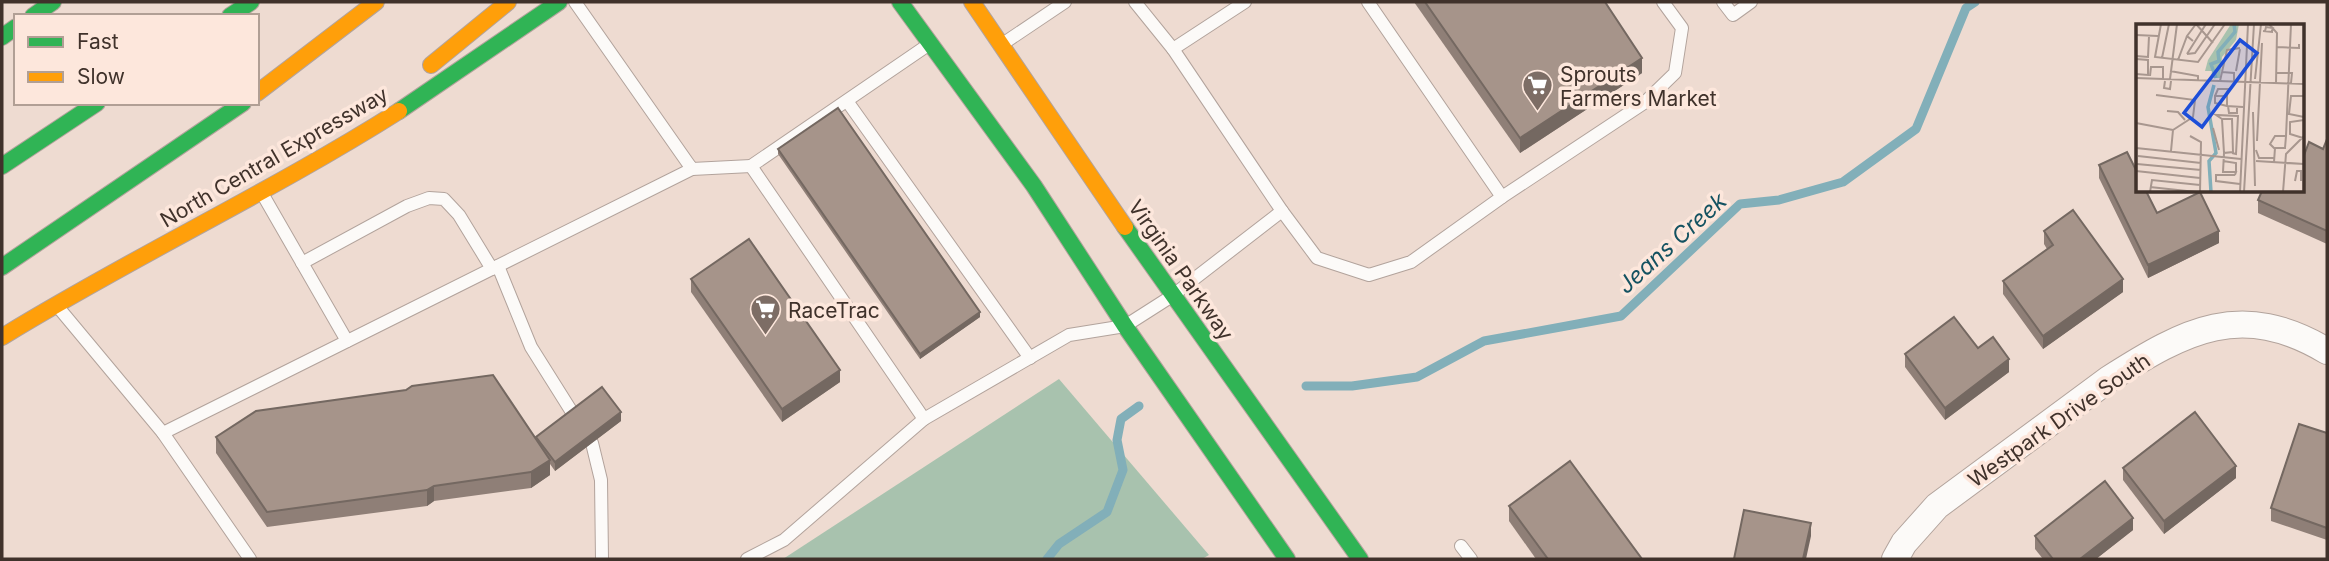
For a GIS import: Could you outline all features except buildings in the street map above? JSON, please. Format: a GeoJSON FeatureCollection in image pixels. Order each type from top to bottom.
{"type":"FeatureCollection","features":[{"type":"Feature","properties":{"kind":"main road"},"geometry":{"type":"LineString","coordinates":[[36,14],[53,2]]}},
{"type":"Feature","properties":{"kind":"main road"},"geometry":{"type":"LineString","coordinates":[[233,14],[251,2]]}},
{"type":"Feature","properties":{"kind":"main road"},"geometry":{"type":"LineString","coordinates":[[259,91],[376,2]]}},
{"type":"Feature","properties":{"kind":"main road"},"geometry":{"type":"LineString","coordinates":[[312,164],[508,2]]}},
{"type":"Feature","properties":{"kind":"main road","name":"North Central Expressway"},"geometry":{"type":"LineString","coordinates":[[2,337],[55,304],[312,164],[379,124],[559,2]]}},
{"type":"Feature","properties":{"kind":"main road"},"geometry":{"type":"LineString","coordinates":[[900,2],[1034,186],[1125,326],[1287,559]]}},
{"type":"Feature","properties":{"kind":"main road","name":"Virginia Parkway"},"geometry":{"type":"LineString","coordinates":[[972,2],[1172,296],[1360,559]]}},
{"type":"Feature","properties":{"kind":"main road"},"geometry":{"type":"LineString","coordinates":[[2,166],[94,105]]}},
{"type":"Feature","properties":{"kind":"main road"},"geometry":{"type":"LineString","coordinates":[[2,267],[240,105]]}},
{"type":"Feature","properties":{"kind":"street","name":"Westpark Drive South"},"geometry":{"type":"LineString","coordinates":[[1895,559],[1904,543],[1937,506],[2109,379],[2192,332],[2225,325],[2257,324],[2287,330],[2327,351]]}},
{"type":"Feature","properties":{"kind":"lane"},"geometry":{"type":"LineString","coordinates":[[575,2],[692,169]]}},
{"type":"Feature","properties":{"kind":"lane"},"geometry":{"type":"LineString","coordinates":[[1001,45],[1065,2]]}},
{"type":"Feature","properties":{"kind":"lane"},"geometry":{"type":"LineString","coordinates":[[1135,2],[1173,49],[1282,211],[1317,258],[1369,275],[1411,262],[1502,197],[1643,103],[1675,73],[1682,28],[1663,2]]}},
{"type":"Feature","properties":{"kind":"lane"},"geometry":{"type":"LineString","coordinates":[[1173,49],[1245,2]]}},
{"type":"Feature","properties":{"kind":"lane"},"geometry":{"type":"LineString","coordinates":[[1368,2],[1502,197]]}},
{"type":"Feature","properties":{"kind":"lane"},"geometry":{"type":"LineString","coordinates":[[1723,2],[1733,15],[1751,2]]}},
{"type":"Feature","properties":{"kind":"lane"},"geometry":{"type":"LineString","coordinates":[[163,433],[692,169],[751,166],[931,43]]}},
{"type":"Feature","properties":{"kind":"lane"},"geometry":{"type":"LineString","coordinates":[[847,101],[1030,358]]}},
{"type":"Feature","properties":{"kind":"lane"},"geometry":{"type":"LineString","coordinates":[[751,166],[924,419]]}},
{"type":"Feature","properties":{"kind":"lane"},"geometry":{"type":"LineString","coordinates":[[261,191],[347,341]]}},
{"type":"Feature","properties":{"kind":"lane"},"geometry":{"type":"LineString","coordinates":[[302,263],[407,206],[429,198],[444,199],[459,215],[495,268],[531,347],[575,417]]}},
{"type":"Feature","properties":{"kind":"lane"},"geometry":{"type":"LineString","coordinates":[[747,559],[784,540],[924,419],[1069,335],[1125,326],[1172,296],[1282,211]]}},
{"type":"Feature","properties":{"kind":"lane"},"geometry":{"type":"LineString","coordinates":[[55,304],[163,433],[250,559]]}},
{"type":"Feature","properties":{"kind":"lane"},"geometry":{"type":"LineString","coordinates":[[592,443],[601,480],[602,559]]}},
{"type":"Feature","properties":{"kind":"lane"},"geometry":{"type":"LineString","coordinates":[[1461,546],[1471,559]]}},
{"type":"Feature","properties":{"kind":"green space"},"geometry":{"type":"Polygon","coordinates":[[[1059,379],[1209,555],[1202,559],[783,559],[1059,379]]]}},
{"type":"Feature","properties":{"kind":"waterway","name":"Jeans Creek"},"geometry":{"type":"LineString","coordinates":[[1306,386],[1352,386],[1417,377],[1484,341],[1621,316],[1740,204],[1779,200],[1843,182],[1916,129],[1966,8],[1975,2]]}},
{"type":"Feature","properties":{"kind":"waterway","name":"Jeans Creek"},"geometry":{"type":"LineString","coordinates":[[1047,559],[1059,544],[1107,512],[1123,470],[1117,440],[1121,419],[1139,406]]}},
{"type":"Feature","properties":{"kind":"traffic: fast"},"geometry":{"type":"LineString","coordinates":[[36,14],[53,2]]}},
{"type":"Feature","properties":{"kind":"traffic: fast"},"geometry":{"type":"LineString","coordinates":[[233,14],[251,2]]}},
{"type":"Feature","properties":{"kind":"traffic: fast"},"geometry":{"type":"LineString","coordinates":[[399,111],[559,2]]}},
{"type":"Feature","properties":{"kind":"traffic: fast"},"geometry":{"type":"LineString","coordinates":[[900,2],[1034,186],[1125,326],[1287,559]]}},
{"type":"Feature","properties":{"kind":"traffic: fast"},"geometry":{"type":"LineString","coordinates":[[2,37],[14,28]]}},
{"type":"Feature","properties":{"kind":"traffic: fast"},"geometry":{"type":"LineString","coordinates":[[2,166],[94,105]]}},
{"type":"Feature","properties":{"kind":"traffic: fast"},"geometry":{"type":"LineString","coordinates":[[2,267],[240,105]]}},
{"type":"Feature","properties":{"kind":"traffic: fast"},"geometry":{"type":"LineString","coordinates":[[1125,227],[1360,559]]}},
{"type":"Feature","properties":{"kind":"traffic: slow"},"geometry":{"type":"LineString","coordinates":[[259,91],[376,2]]}},
{"type":"Feature","properties":{"kind":"traffic: slow"},"geometry":{"type":"LineString","coordinates":[[431,65],[508,2]]}},
{"type":"Feature","properties":{"kind":"traffic: slow"},"geometry":{"type":"LineString","coordinates":[[972,2],[1125,227]]}},
{"type":"Feature","properties":{"kind":"traffic: slow"},"geometry":{"type":"LineString","coordinates":[[2,337],[351,141],[399,111]]}},
{"type":"Feature","properties":{"kind":"place","name":"Sprouts Farmers Market"},"geometry":{"type":"Point","coordinates":[1537,113]}},
{"type":"Feature","properties":{"kind":"place","name":"RaceTrac"},"geometry":{"type":"Point","coordinates":[765,337]}}]}
